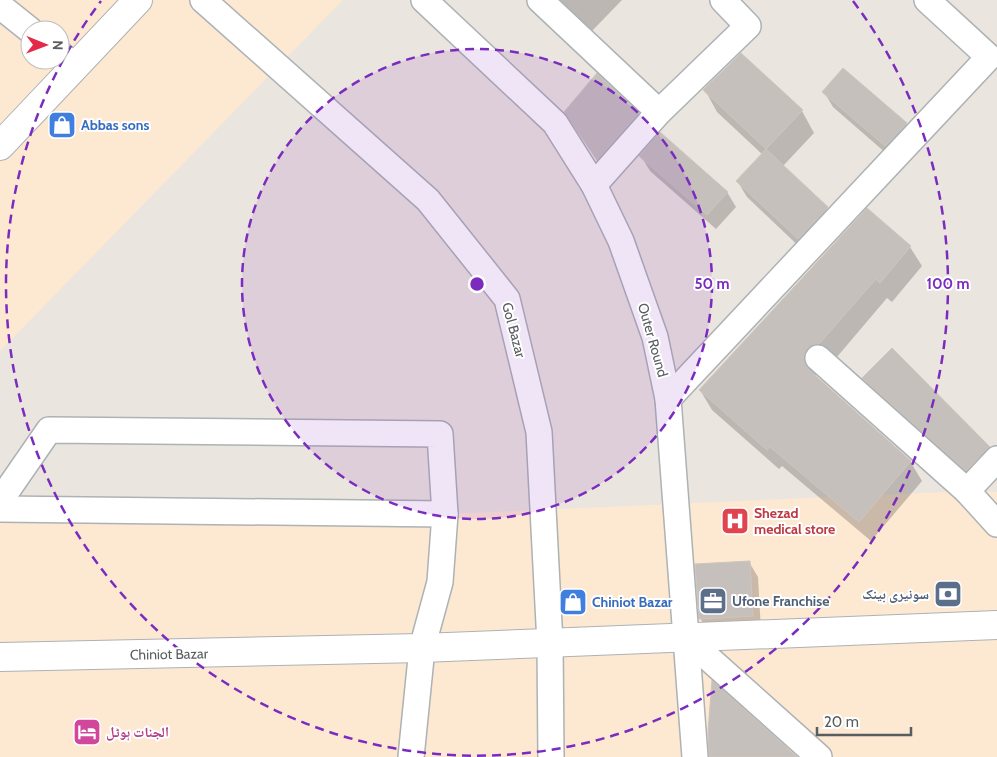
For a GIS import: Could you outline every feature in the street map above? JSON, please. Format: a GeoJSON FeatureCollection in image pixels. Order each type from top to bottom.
{"type":"FeatureCollection","features":[{"type":"Feature","properties":{"kind":"street"},"geometry":{"type":"LineString","coordinates":[[70,57],[138,0]]}},
{"type":"Feature","properties":{"kind":"street","name":"Gol Bazar"},"geometry":{"type":"LineString","coordinates":[[203,0],[428,200],[507,299],[540,432],[550,643],[551,757]]}},
{"type":"Feature","properties":{"kind":"street","name":"Outer Round"},"geometry":{"type":"LineString","coordinates":[[424,0],[555,123],[594,185],[621,241],[655,337],[668,398],[695,757]]}},
{"type":"Feature","properties":{"kind":"street"},"geometry":{"type":"LineString","coordinates":[[540,0],[659,112]]}},
{"type":"Feature","properties":{"kind":"street"},"geometry":{"type":"LineString","coordinates":[[668,398],[988,57],[926,0]]}},
{"type":"Feature","properties":{"kind":"street"},"geometry":{"type":"LineString","coordinates":[[594,185],[659,112],[748,26],[728,2]]}},
{"type":"Feature","properties":{"kind":"street"},"geometry":{"type":"LineString","coordinates":[[0,6],[20,22]]}},
{"type":"Feature","properties":{"kind":"street"},"geometry":{"type":"LineString","coordinates":[[0,146],[59,70]]}},
{"type":"Feature","properties":{"kind":"street"},"geometry":{"type":"LineString","coordinates":[[818,358],[967,491],[997,524]]}},
{"type":"Feature","properties":{"kind":"street"},"geometry":{"type":"LineString","coordinates":[[0,500],[49,430],[440,434],[445,514],[440,582],[422,648],[411,757]]}},
{"type":"Feature","properties":{"kind":"street"},"geometry":{"type":"LineString","coordinates":[[967,491],[997,459]]}},
{"type":"Feature","properties":{"kind":"street"},"geometry":{"type":"LineString","coordinates":[[0,509],[445,514]]}},
{"type":"Feature","properties":{"kind":"street","name":"Chiniot Bazar"},"geometry":{"type":"LineString","coordinates":[[0,657],[422,648],[687,639],[997,625]]}},
{"type":"Feature","properties":{"kind":"street"},"geometry":{"type":"LineString","coordinates":[[687,639],[819,757]]}},
{"type":"Feature","properties":{"kind":"shaded area"},"geometry":{"type":"Polygon","coordinates":[[[0,0],[343,0],[0,351],[0,0]]]}},
{"type":"Feature","properties":{"kind":"shaded area"},"geometry":{"type":"Polygon","coordinates":[[[967,491],[997,492],[997,757],[0,757],[0,509],[445,514],[967,491]]]}},
{"type":"Feature","properties":{"kind":"building"},"geometry":{"type":"Polygon","coordinates":[[[741,53],[803,110],[766,149],[703,90],[741,53]]]}},
{"type":"Feature","properties":{"kind":"building"},"geometry":{"type":"Polygon","coordinates":[[[843,68],[907,123],[885,146],[822,92],[843,68]]]}},
{"type":"Feature","properties":{"kind":"building"},"geometry":{"type":"Polygon","coordinates":[[[597,73],[639,113],[597,160],[564,112],[597,73]]]}},
{"type":"Feature","properties":{"kind":"building"},"geometry":{"type":"Polygon","coordinates":[[[660,132],[728,192],[707,215],[639,156],[660,132]]]}},
{"type":"Feature","properties":{"kind":"building"},"geometry":{"type":"Polygon","coordinates":[[[766,149],[828,207],[798,239],[736,181],[766,149]]]}},
{"type":"Feature","properties":{"kind":"building"},"geometry":{"type":"Polygon","coordinates":[[[867,208],[911,246],[880,283],[876,279],[819,344],[808,348],[804,356],[808,369],[911,461],[859,522],[770,447],[767,450],[699,390],[867,208]]]}},
{"type":"Feature","properties":{"kind":"building"},"geometry":{"type":"Polygon","coordinates":[[[892,348],[990,447],[966,471],[862,378],[892,348]]]}},
{"type":"Feature","properties":{"kind":"building"},"geometry":{"type":"Polygon","coordinates":[[[750,561],[753,616],[699,619],[695,564],[750,561]]]}},
{"type":"Feature","properties":{"kind":"building"},"geometry":{"type":"Polygon","coordinates":[[[712,680],[797,757],[709,757],[708,731],[712,680]]]}},
{"type":"Feature","properties":{"kind":"place","name":"Abbas sons"},"geometry":{"type":"Point","coordinates":[62,125]}},
{"type":"Feature","properties":{"kind":"place","name":"Shezad medical store"},"geometry":{"type":"Point","coordinates":[735,521]}},
{"type":"Feature","properties":{"kind":"place","name":"سونیری بینک"},"geometry":{"type":"Point","coordinates":[948,594]}},
{"type":"Feature","properties":{"kind":"place","name":"Ufone Franchise"},"geometry":{"type":"Point","coordinates":[713,601]}},
{"type":"Feature","properties":{"kind":"place","name":"Chiniot Bazar"},"geometry":{"type":"Point","coordinates":[573,602]}},
{"type":"Feature","properties":{"kind":"place","name":"الجنات ہوٹل"},"geometry":{"type":"Point","coordinates":[87,732]}}]}
